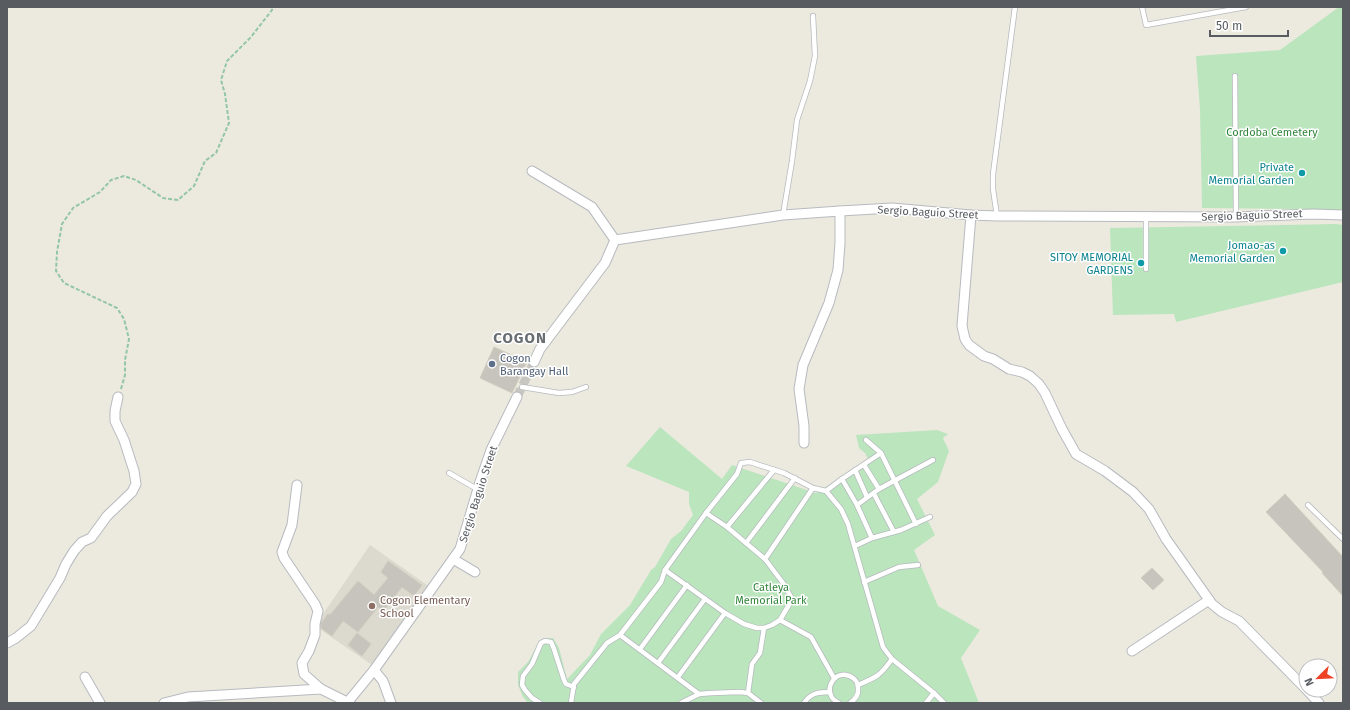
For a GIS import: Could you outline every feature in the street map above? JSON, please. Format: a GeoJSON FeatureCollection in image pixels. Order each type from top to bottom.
{"type":"FeatureCollection","features":[{"type":"Feature","properties":{"kind":"street"},"geometry":{"type":"LineString","coordinates":[[532,171],[592,207],[615,240],[605,263],[540,349],[534,362]]}},
{"type":"Feature","properties":{"kind":"street","name":"Sergio Baguio Street"},"geometry":{"type":"LineString","coordinates":[[615,240],[783,215],[892,208],[997,216],[1236,217],[1312,214],[1343,215]]}},
{"type":"Feature","properties":{"kind":"street"},"geometry":{"type":"LineString","coordinates":[[804,443],[804,426],[799,389],[803,364],[829,303],[838,270],[840,211]]}},
{"type":"Feature","properties":{"kind":"street"},"geometry":{"type":"LineString","coordinates":[[972,215],[962,326],[965,339],[969,345],[984,356],[993,359],[1009,369],[1022,372],[1030,376],[1039,384],[1046,393],[1062,430],[1076,454],[1105,471],[1133,492],[1150,509],[1166,539],[1212,604],[1222,612],[1239,621],[1298,682]]}},
{"type":"Feature","properties":{"kind":"street"},"geometry":{"type":"LineString","coordinates":[[7,643],[16,638],[30,626],[60,578],[74,551],[82,542],[91,538],[108,516],[132,492],[136,484],[134,472],[124,440],[115,421],[115,411],[118,397]]}},
{"type":"Feature","properties":{"kind":"street","name":"Sergio Baguio Street"},"geometry":{"type":"LineString","coordinates":[[347,703],[374,670],[460,549],[491,450],[517,397]]}},
{"type":"Feature","properties":{"kind":"street"},"geometry":{"type":"LineString","coordinates":[[297,485],[292,525],[282,552],[284,558],[315,604],[318,611],[314,638],[302,663],[304,674],[321,689],[347,703]]}},
{"type":"Feature","properties":{"kind":"street"},"geometry":{"type":"LineString","coordinates":[[453,559],[475,572]]}},
{"type":"Feature","properties":{"kind":"street"},"geometry":{"type":"LineString","coordinates":[[1132,651],[1209,600]]}},
{"type":"Feature","properties":{"kind":"street"},"geometry":{"type":"LineString","coordinates":[[374,670],[383,681],[391,703]]}},
{"type":"Feature","properties":{"kind":"street"},"geometry":{"type":"LineString","coordinates":[[85,676],[100,703]]}},
{"type":"Feature","properties":{"kind":"street"},"geometry":{"type":"LineString","coordinates":[[164,703],[188,697],[321,689]]}},
{"type":"Feature","properties":{"kind":"lane"},"geometry":{"type":"LineString","coordinates":[[997,216],[993,189],[993,174],[1015,7]]}},
{"type":"Feature","properties":{"kind":"lane"},"geometry":{"type":"LineString","coordinates":[[1142,7],[1146,25],[1246,7]]}},
{"type":"Feature","properties":{"kind":"lane"},"geometry":{"type":"LineString","coordinates":[[783,215],[797,120],[810,81],[815,56],[813,16]]}},
{"type":"Feature","properties":{"kind":"lane"},"geometry":{"type":"LineString","coordinates":[[1235,76],[1236,217]]}},
{"type":"Feature","properties":{"kind":"lane"},"geometry":{"type":"LineString","coordinates":[[1146,217],[1146,269]]}},
{"type":"Feature","properties":{"kind":"lane"},"geometry":{"type":"LineString","coordinates":[[522,387],[559,393],[572,392],[586,387]]}},
{"type":"Feature","properties":{"kind":"lane"},"geometry":{"type":"LineString","coordinates":[[866,440],[881,453],[916,524]]}},
{"type":"Feature","properties":{"kind":"lane"},"geometry":{"type":"LineString","coordinates":[[826,491],[842,478],[881,453]]}},
{"type":"Feature","properties":{"kind":"lane"},"geometry":{"type":"LineString","coordinates":[[857,505],[874,494],[878,489],[933,460]]}},
{"type":"Feature","properties":{"kind":"lane"},"geometry":{"type":"LineString","coordinates":[[571,703],[574,684],[607,643],[620,635],[661,582],[665,570],[706,513],[737,474],[741,463],[750,462],[795,478],[813,488],[826,491],[843,513],[855,546],[883,647],[892,659],[934,692],[944,703]]}},
{"type":"Feature","properties":{"kind":"lane"},"geometry":{"type":"LineString","coordinates":[[864,465],[878,489]]}},
{"type":"Feature","properties":{"kind":"lane"},"geometry":{"type":"LineString","coordinates":[[727,527],[774,470]]}},
{"type":"Feature","properties":{"kind":"lane"},"geometry":{"type":"LineString","coordinates":[[856,470],[868,497]]}},
{"type":"Feature","properties":{"kind":"lane"},"geometry":{"type":"LineString","coordinates":[[449,473],[478,489]]}},
{"type":"Feature","properties":{"kind":"lane"},"geometry":{"type":"LineString","coordinates":[[746,543],[795,478]]}},
{"type":"Feature","properties":{"kind":"lane"},"geometry":{"type":"LineString","coordinates":[[842,478],[857,505],[872,538]]}},
{"type":"Feature","properties":{"kind":"lane"},"geometry":{"type":"LineString","coordinates":[[765,559],[813,488]]}},
{"type":"Feature","properties":{"kind":"lane"},"geometry":{"type":"LineString","coordinates":[[874,494],[894,532]]}},
{"type":"Feature","properties":{"kind":"lane"},"geometry":{"type":"LineString","coordinates":[[1308,504],[1343,539]]}},
{"type":"Feature","properties":{"kind":"lane"},"geometry":{"type":"LineString","coordinates":[[665,570],[725,613],[744,624],[757,628],[764,628],[780,620],[790,603],[791,597],[783,583],[765,559],[727,527],[706,513]]}},
{"type":"Feature","properties":{"kind":"lane"},"geometry":{"type":"LineString","coordinates":[[855,546],[872,538],[916,524],[930,517]]}},
{"type":"Feature","properties":{"kind":"lane"},"geometry":{"type":"LineString","coordinates":[[864,582],[899,567],[918,565]]}},
{"type":"Feature","properties":{"kind":"lane"},"geometry":{"type":"LineString","coordinates":[[640,650],[687,585]]}},
{"type":"Feature","properties":{"kind":"lane"},"geometry":{"type":"LineString","coordinates":[[658,663],[705,599]]}},
{"type":"Feature","properties":{"kind":"lane"},"geometry":{"type":"LineString","coordinates":[[678,677],[725,613]]}},
{"type":"Feature","properties":{"kind":"lane"},"geometry":{"type":"LineString","coordinates":[[780,620],[811,637],[834,678]]}},
{"type":"Feature","properties":{"kind":"lane"},"geometry":{"type":"LineString","coordinates":[[748,693],[752,664],[760,653],[764,628]]}},
{"type":"Feature","properties":{"kind":"lane"},"geometry":{"type":"LineString","coordinates":[[620,635],[678,677],[698,694]]}},
{"type":"Feature","properties":{"kind":"lane"},"geometry":{"type":"LineString","coordinates":[[540,703],[532,698],[522,685],[523,676],[532,664],[541,643],[545,641],[551,642],[566,684],[574,687]]}},
{"type":"Feature","properties":{"kind":"lane"},"geometry":{"type":"LineString","coordinates":[[858,685],[875,678],[884,671],[892,659]]}},
{"type":"Feature","properties":{"kind":"lane"},"geometry":{"type":"LineString","coordinates":[[839,703],[832,698],[830,685],[834,678],[840,675],[848,675],[854,679],[858,685],[859,693],[850,703]]}},
{"type":"Feature","properties":{"kind":"lane"},"geometry":{"type":"LineString","coordinates":[[681,703],[698,694],[712,692],[748,693],[761,703]]}},
{"type":"Feature","properties":{"kind":"lane"},"geometry":{"type":"LineString","coordinates":[[804,703],[808,698],[818,692],[830,692]]}},
{"type":"Feature","properties":{"kind":"lane"},"geometry":{"type":"LineString","coordinates":[[926,703],[934,692]]}},
{"type":"Feature","properties":{"kind":"path"},"geometry":{"type":"LineString","coordinates":[[118,397],[125,375],[125,360],[129,339],[124,318],[117,308],[64,283],[56,272],[57,252],[62,224],[73,208],[100,192],[111,180],[124,176],[136,180],[163,198],[178,200],[194,186],[205,160],[216,153],[229,123],[225,94],[221,80],[227,60],[251,37],[272,10],[272,7]]}},
{"type":"Feature","properties":{"kind":"shaded area","name":"Cogon Elementary School"},"geometry":{"type":"Polygon","coordinates":[[[370,545],[430,587],[375,667],[315,626],[370,545]]]}},
{"type":"Feature","properties":{"kind":"green space","name":"Cordoba Cemetery"},"geometry":{"type":"Polygon","coordinates":[[[1339,7],[1343,7],[1343,212],[1293,209],[1202,208],[1200,109],[1196,56],[1280,50],[1339,7]]]}},
{"type":"Feature","properties":{"kind":"green space"},"geometry":{"type":"Polygon","coordinates":[[[1343,225],[1343,282],[1176,322],[1174,314],[1113,315],[1110,228],[1343,225]]]}},
{"type":"Feature","properties":{"kind":"green space","name":"Catleya Memorial Park"},"geometry":{"type":"Polygon","coordinates":[[[660,427],[722,479],[732,465],[816,493],[864,464],[868,459],[865,453],[859,448],[856,435],[937,430],[948,434],[943,438],[949,451],[938,482],[917,499],[935,535],[914,550],[938,606],[980,630],[961,658],[979,703],[528,703],[523,697],[518,685],[518,672],[528,662],[539,642],[544,638],[553,638],[559,648],[567,679],[590,655],[601,634],[630,605],[671,539],[681,531],[693,515],[689,504],[689,492],[626,466],[660,427]]]}},
{"type":"Feature","properties":{"kind":"building"},"geometry":{"type":"Polygon","coordinates":[[[494,347],[527,362],[512,393],[480,378],[494,347]]]}},
{"type":"Feature","properties":{"kind":"building"},"geometry":{"type":"Polygon","coordinates":[[[1285,494],[1343,557],[1343,596],[1322,573],[1323,572],[1266,512],[1285,494]]]}},
{"type":"Feature","properties":{"kind":"building"},"geometry":{"type":"Polygon","coordinates":[[[388,561],[422,585],[414,596],[402,587],[383,611],[378,607],[358,632],[343,621],[332,636],[321,628],[321,623],[328,614],[330,615],[358,581],[374,595],[388,578],[381,572],[388,561]]]}},
{"type":"Feature","properties":{"kind":"building"},"geometry":{"type":"Polygon","coordinates":[[[1152,568],[1164,580],[1153,590],[1141,578],[1152,568]]]}},
{"type":"Feature","properties":{"kind":"building"},"geometry":{"type":"Polygon","coordinates":[[[357,633],[371,644],[362,656],[348,645],[357,633]]]}},
{"type":"Feature","properties":{"kind":"tunnel"},"geometry":{"type":"LineString","coordinates":[[517,397],[534,362]]}},
{"type":"Feature","properties":{"kind":"place","name":"Private Memorial Garden"},"geometry":{"type":"Point","coordinates":[1302,173]}},
{"type":"Feature","properties":{"kind":"place","name":"Jomao-as Memorial Garden"},"geometry":{"type":"Point","coordinates":[1283,251]}},
{"type":"Feature","properties":{"kind":"place","name":"SITOY MEMORIAL GARDENS"},"geometry":{"type":"Point","coordinates":[1141,263]}},
{"type":"Feature","properties":{"kind":"place","name":"Cogon Barangay Hall"},"geometry":{"type":"Point","coordinates":[492,364]}},
{"type":"Feature","properties":{"kind":"place","name":"Cogon Elementary School"},"geometry":{"type":"Point","coordinates":[372,606]}},
{"type":"Feature","properties":{"kind":"district","name":"COGON"},"geometry":{"type":"Point","coordinates":[520,338]}}]}
